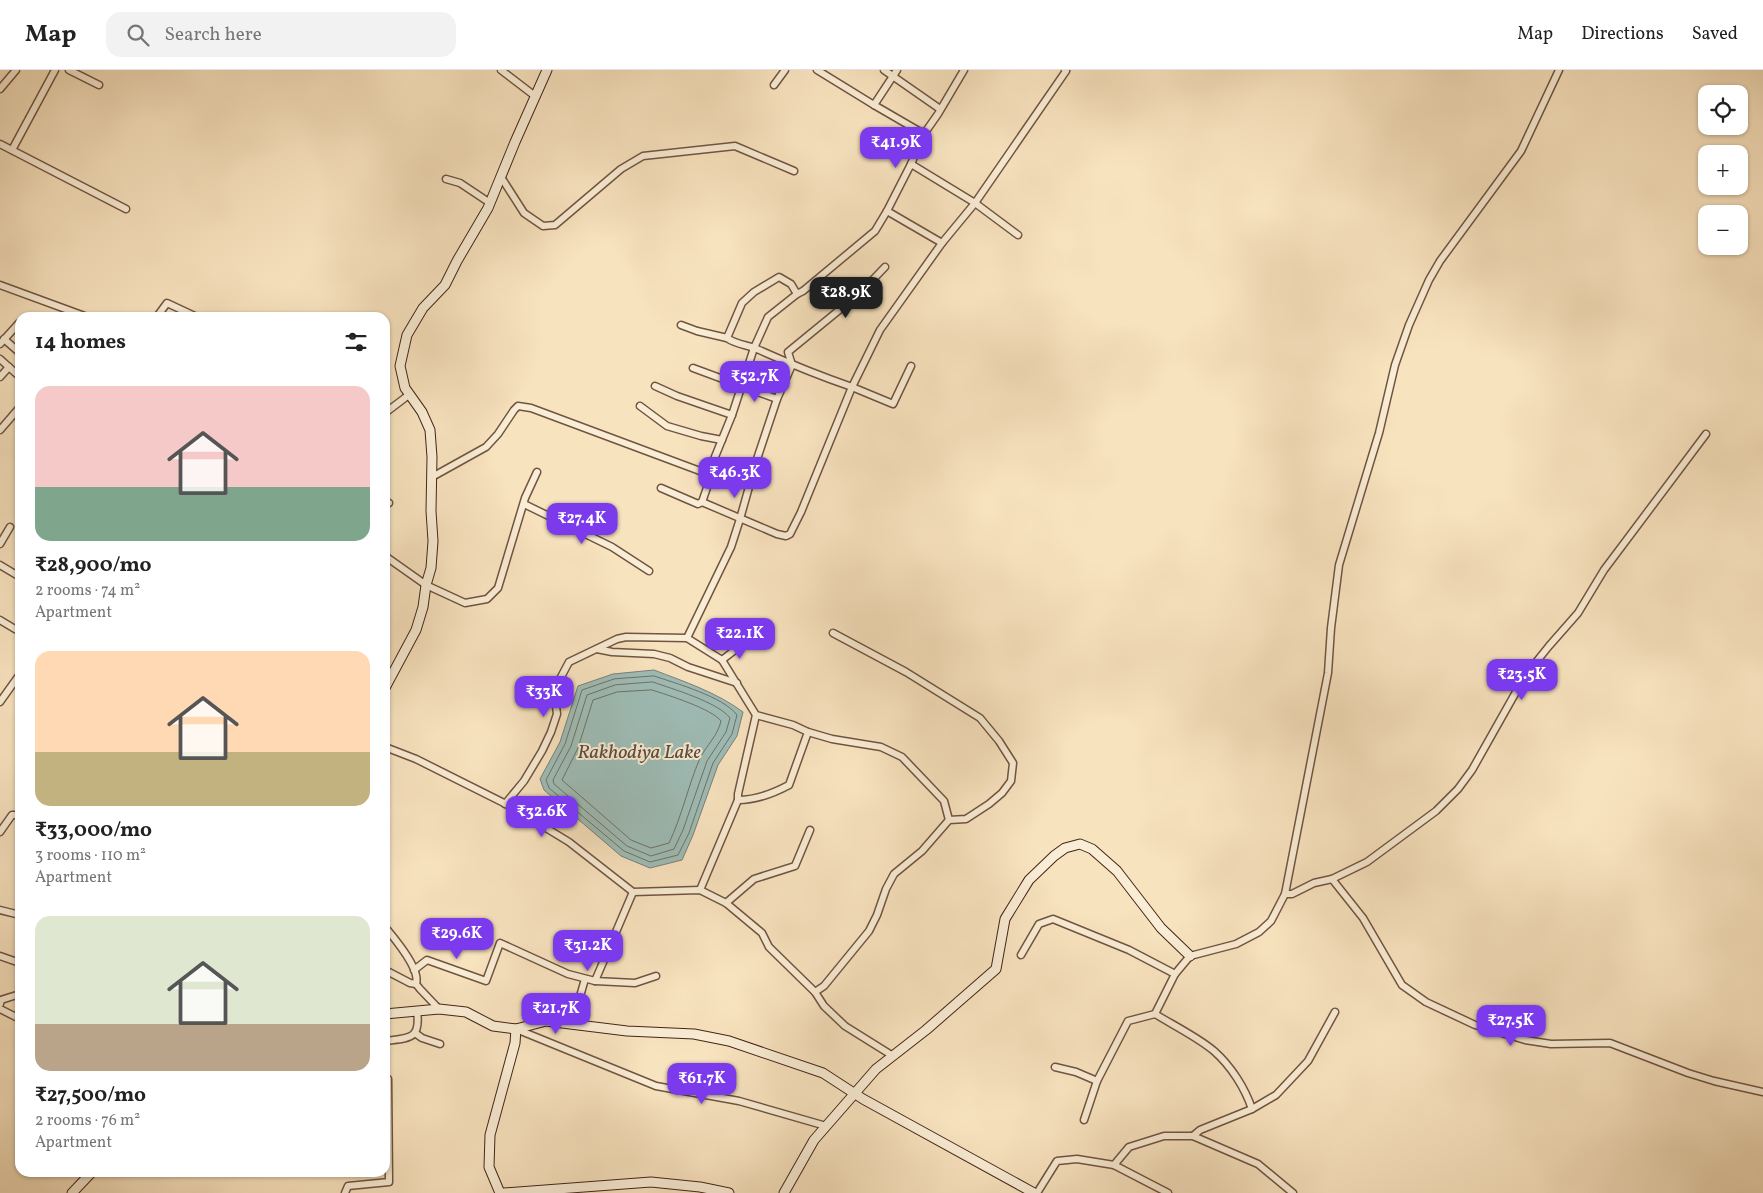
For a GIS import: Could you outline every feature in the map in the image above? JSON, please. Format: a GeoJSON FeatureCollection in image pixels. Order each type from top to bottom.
{"type":"FeatureCollection","features":[{"type":"Feature","properties":{"kind":"street"},"geometry":{"type":"LineString","coordinates":[[0,88],[16,70]]}},
{"type":"Feature","properties":{"kind":"street"},"geometry":{"type":"LineString","coordinates":[[12,150],[55,70]]}},
{"type":"Feature","properties":{"kind":"street"},"geometry":{"type":"LineString","coordinates":[[69,70],[99,85]]}},
{"type":"Feature","properties":{"kind":"street"},"geometry":{"type":"LineString","coordinates":[[501,70],[535,96]]}},
{"type":"Feature","properties":{"kind":"street"},"geometry":{"type":"LineString","coordinates":[[390,679],[416,630],[423,607],[426,585],[432,568],[434,541],[431,511],[430,430],[422,412],[405,388],[400,366],[407,335],[423,308],[445,286],[490,203],[547,70]]}},
{"type":"Feature","properties":{"kind":"street"},"geometry":{"type":"LineString","coordinates":[[774,85],[785,70]]}},
{"type":"Feature","properties":{"kind":"street"},"geometry":{"type":"LineString","coordinates":[[817,70],[924,134]]}},
{"type":"Feature","properties":{"kind":"street"},"geometry":{"type":"LineString","coordinates":[[884,70],[895,73],[940,109]]}},
{"type":"Feature","properties":{"kind":"street"},"geometry":{"type":"LineString","coordinates":[[702,502],[708,482],[708,474],[732,415],[754,348],[768,317],[803,291],[875,231],[911,164],[924,134],[964,70]]}},
{"type":"Feature","properties":{"kind":"street"},"geometry":{"type":"LineString","coordinates":[[661,488],[698,504],[702,502],[777,534],[786,536],[790,534],[801,512],[852,388],[880,330],[942,243],[975,203],[1065,70]]}},
{"type":"Feature","properties":{"kind":"street"},"geometry":{"type":"LineString","coordinates":[[1155,1014],[1175,974],[1190,956],[1236,944],[1259,932],[1271,921],[1285,894],[1328,672],[1331,628],[1339,565],[1378,433],[1395,365],[1409,325],[1429,280],[1521,151],[1559,70]]}},
{"type":"Feature","properties":{"kind":"street"},"geometry":{"type":"LineString","coordinates":[[874,105],[895,73]]}},
{"type":"Feature","properties":{"kind":"street"},"geometry":{"type":"LineString","coordinates":[[0,144],[126,209]]}},
{"type":"Feature","properties":{"kind":"street"},"geometry":{"type":"LineString","coordinates":[[501,177],[524,213],[543,226],[555,225],[621,169],[643,156],[736,146],[794,171]]}},
{"type":"Feature","properties":{"kind":"street"},"geometry":{"type":"LineString","coordinates":[[911,164],[975,203],[1018,234]]}},
{"type":"Feature","properties":{"kind":"street"},"geometry":{"type":"LineString","coordinates":[[446,179],[460,182],[490,203]]}},
{"type":"Feature","properties":{"kind":"street"},"geometry":{"type":"LineString","coordinates":[[887,211],[942,243]]}},
{"type":"Feature","properties":{"kind":"street"},"geometry":{"type":"LineString","coordinates":[[687,638],[731,547],[777,399],[792,365],[788,352],[860,293],[885,266]]}},
{"type":"Feature","properties":{"kind":"street"},"geometry":{"type":"LineString","coordinates":[[727,338],[742,303],[754,292],[779,277],[791,284],[797,294]]}},
{"type":"Feature","properties":{"kind":"street"},"geometry":{"type":"LineString","coordinates":[[0,284],[74,312]]}},
{"type":"Feature","properties":{"kind":"street"},"geometry":{"type":"LineString","coordinates":[[160,312],[167,303],[186,312]]}},
{"type":"Feature","properties":{"kind":"street"},"geometry":{"type":"LineString","coordinates":[[681,325],[754,348],[792,365],[893,404],[911,366]]}},
{"type":"Feature","properties":{"kind":"street"},"geometry":{"type":"LineString","coordinates":[[15,327],[2,342],[15,350]]}},
{"type":"Feature","properties":{"kind":"street"},"geometry":{"type":"LineString","coordinates":[[0,359],[15,373]]}},
{"type":"Feature","properties":{"kind":"street"},"geometry":{"type":"LineString","coordinates":[[0,377],[8,367]]}},
{"type":"Feature","properties":{"kind":"street"},"geometry":{"type":"LineString","coordinates":[[693,368],[777,399]]}},
{"type":"Feature","properties":{"kind":"street"},"geometry":{"type":"LineString","coordinates":[[655,386],[677,396],[732,415]]}},
{"type":"Feature","properties":{"kind":"street"},"geometry":{"type":"LineString","coordinates":[[390,409],[410,394]]}},
{"type":"Feature","properties":{"kind":"street"},"geometry":{"type":"LineString","coordinates":[[432,477],[486,448],[518,406],[531,408],[708,474]]}},
{"type":"Feature","properties":{"kind":"street"},"geometry":{"type":"LineString","coordinates":[[640,406],[666,426],[722,440]]}},
{"type":"Feature","properties":{"kind":"street"},"geometry":{"type":"LineString","coordinates":[[0,430],[15,413]]}},
{"type":"Feature","properties":{"kind":"street"},"geometry":{"type":"LineString","coordinates":[[1285,894],[1292,894],[1314,883],[1332,879],[1367,862],[1436,811],[1458,789],[1472,770],[1524,676],[1578,613],[1604,570],[1706,434]]}},
{"type":"Feature","properties":{"kind":"street"},"geometry":{"type":"LineString","coordinates":[[390,560],[426,585],[465,603],[487,599],[498,588],[525,498],[537,472]]}},
{"type":"Feature","properties":{"kind":"street"},"geometry":{"type":"LineString","coordinates":[[524,504],[612,547],[649,570]]}},
{"type":"Feature","properties":{"kind":"street"},"geometry":{"type":"LineString","coordinates":[[0,544],[10,527]]}},
{"type":"Feature","properties":{"kind":"street"},"geometry":{"type":"LineString","coordinates":[[0,566],[15,574]]}},
{"type":"Feature","properties":{"kind":"street"},"geometry":{"type":"LineString","coordinates":[[0,620],[15,629]]}},
{"type":"Feature","properties":{"kind":"street"},"geometry":{"type":"LineString","coordinates":[[815,992],[824,986],[869,931],[894,874],[922,852],[949,820],[966,819],[1002,793],[1011,781],[1014,763],[1000,741],[980,718],[906,672],[833,633]]}},
{"type":"Feature","properties":{"kind":"street"},"geometry":{"type":"LineString","coordinates":[[505,804],[524,781],[551,732],[556,714],[555,699],[561,677],[569,662],[617,638],[687,638],[722,660],[756,715],[738,800],[700,890]]}},
{"type":"Feature","properties":{"kind":"street"},"geometry":{"type":"LineString","coordinates":[[722,660],[744,643]]}},
{"type":"Feature","properties":{"kind":"street"},"geometry":{"type":"LineString","coordinates":[[596,649],[612,652],[654,654],[670,658],[688,667],[737,683]]}},
{"type":"Feature","properties":{"kind":"street"},"geometry":{"type":"LineString","coordinates":[[0,702],[15,681]]}},
{"type":"Feature","properties":{"kind":"street"},"geometry":{"type":"LineString","coordinates":[[756,715],[793,725],[808,732],[832,739],[881,747],[902,757],[944,801],[949,820]]}},
{"type":"Feature","properties":{"kind":"street"},"geometry":{"type":"LineString","coordinates":[[738,800],[748,800],[776,792],[789,785],[808,732]]}},
{"type":"Feature","properties":{"kind":"street"},"geometry":{"type":"LineString","coordinates":[[390,750],[416,759],[505,804],[568,842],[633,892],[700,890],[726,903],[762,933],[769,948],[815,992],[824,1006],[845,1026],[893,1056]]}},
{"type":"Feature","properties":{"kind":"street"},"geometry":{"type":"LineString","coordinates":[[0,832],[12,815],[15,815]]}},
{"type":"Feature","properties":{"kind":"street"},"geometry":{"type":"LineString","coordinates":[[726,903],[754,879],[796,866],[810,830]]}},
{"type":"Feature","properties":{"kind":"street"},"geometry":{"type":"LineString","coordinates":[[784,1193],[814,1140],[876,1069],[926,1030],[996,969],[1005,919],[1028,880],[1065,848],[1080,844],[1092,849],[1117,871],[1161,928],[1190,956]]}},
{"type":"Feature","properties":{"kind":"street"},"geometry":{"type":"LineString","coordinates":[[1332,879],[1363,918],[1402,985],[1426,1002],[1475,1025],[1525,1040],[1551,1044],[1610,1043],[1688,1073],[1763,1092]]}},
{"type":"Feature","properties":{"kind":"street"},"geometry":{"type":"LineString","coordinates":[[595,981],[633,892]]}},
{"type":"Feature","properties":{"kind":"street"},"geometry":{"type":"LineString","coordinates":[[0,910],[15,914]]}},
{"type":"Feature","properties":{"kind":"street"},"geometry":{"type":"LineString","coordinates":[[1022,955],[1039,924],[1053,919],[1128,950],[1175,974]]}},
{"type":"Feature","properties":{"kind":"street"},"geometry":{"type":"LineString","coordinates":[[390,933],[400,944],[414,970],[418,979],[416,984]]}},
{"type":"Feature","properties":{"kind":"street"},"geometry":{"type":"LineString","coordinates":[[414,970],[427,960],[486,981],[500,943],[568,974],[595,981],[635,983],[656,976]]}},
{"type":"Feature","properties":{"kind":"street"},"geometry":{"type":"LineString","coordinates":[[0,956],[15,960]]}},
{"type":"Feature","properties":{"kind":"street"},"geometry":{"type":"LineString","coordinates":[[390,973],[416,984],[439,1009]]}},
{"type":"Feature","properties":{"kind":"street"},"geometry":{"type":"LineString","coordinates":[[572,1024],[586,979]]}},
{"type":"Feature","properties":{"kind":"street"},"geometry":{"type":"LineString","coordinates":[[0,1004],[1,1000],[15,996]]}},
{"type":"Feature","properties":{"kind":"street"},"geometry":{"type":"LineString","coordinates":[[0,1009],[15,1016]]}},
{"type":"Feature","properties":{"kind":"street"},"geometry":{"type":"LineString","coordinates":[[390,1014],[439,1009],[466,1012],[493,1026],[516,1029],[656,1086],[739,1101],[826,1126]]}},
{"type":"Feature","properties":{"kind":"street"},"geometry":{"type":"LineString","coordinates":[[390,1040],[409,1038],[415,1033],[419,1024],[417,1011]]}},
{"type":"Feature","properties":{"kind":"street"},"geometry":{"type":"LineString","coordinates":[[1193,1136],[1200,1130],[1252,1109],[1276,1095],[1308,1062],[1335,1012]]}},
{"type":"Feature","properties":{"kind":"street"},"geometry":{"type":"LineString","coordinates":[[1084,1120],[1097,1081],[1128,1021],[1155,1014],[1217,1054],[1247,1093],[1252,1109]]}},
{"type":"Feature","properties":{"kind":"street"},"geometry":{"type":"LineString","coordinates":[[516,1029],[546,1021],[627,1031],[694,1034],[729,1041],[823,1073],[855,1094],[1036,1193],[1057,1161],[1078,1159],[1114,1166],[1168,1193]]}},
{"type":"Feature","properties":{"kind":"street"},"geometry":{"type":"LineString","coordinates":[[500,1193],[489,1167],[490,1135],[515,1043],[516,1029]]}},
{"type":"Feature","properties":{"kind":"street"},"geometry":{"type":"LineString","coordinates":[[415,1033],[422,1038],[440,1044]]}},
{"type":"Feature","properties":{"kind":"street"},"geometry":{"type":"LineString","coordinates":[[1055,1067],[1076,1072],[1097,1081]]}},
{"type":"Feature","properties":{"kind":"street"},"geometry":{"type":"LineString","coordinates":[[1114,1166],[1130,1148],[1164,1136],[1193,1136],[1258,1164],[1293,1193]]}},
{"type":"Feature","properties":{"kind":"street"},"geometry":{"type":"LineString","coordinates":[[72,1193],[87,1177]]}},
{"type":"Feature","properties":{"kind":"street"},"geometry":{"type":"LineString","coordinates":[[345,1193],[348,1186],[390,1182],[390,1177]]}},
{"type":"Feature","properties":{"kind":"street"},"geometry":{"type":"LineString","coordinates":[[504,1193],[651,1182],[700,1187],[729,1193]]}},
{"type":"Feature","properties":{"kind":"water","name":"Rakhodiya Lake"},"geometry":{"type":"Polygon","coordinates":[[[654,670],[711,693],[743,712],[737,736],[718,765],[682,860],[650,868],[621,856],[544,790],[540,779],[560,742],[578,686],[613,674],[654,670]]]}}]}
